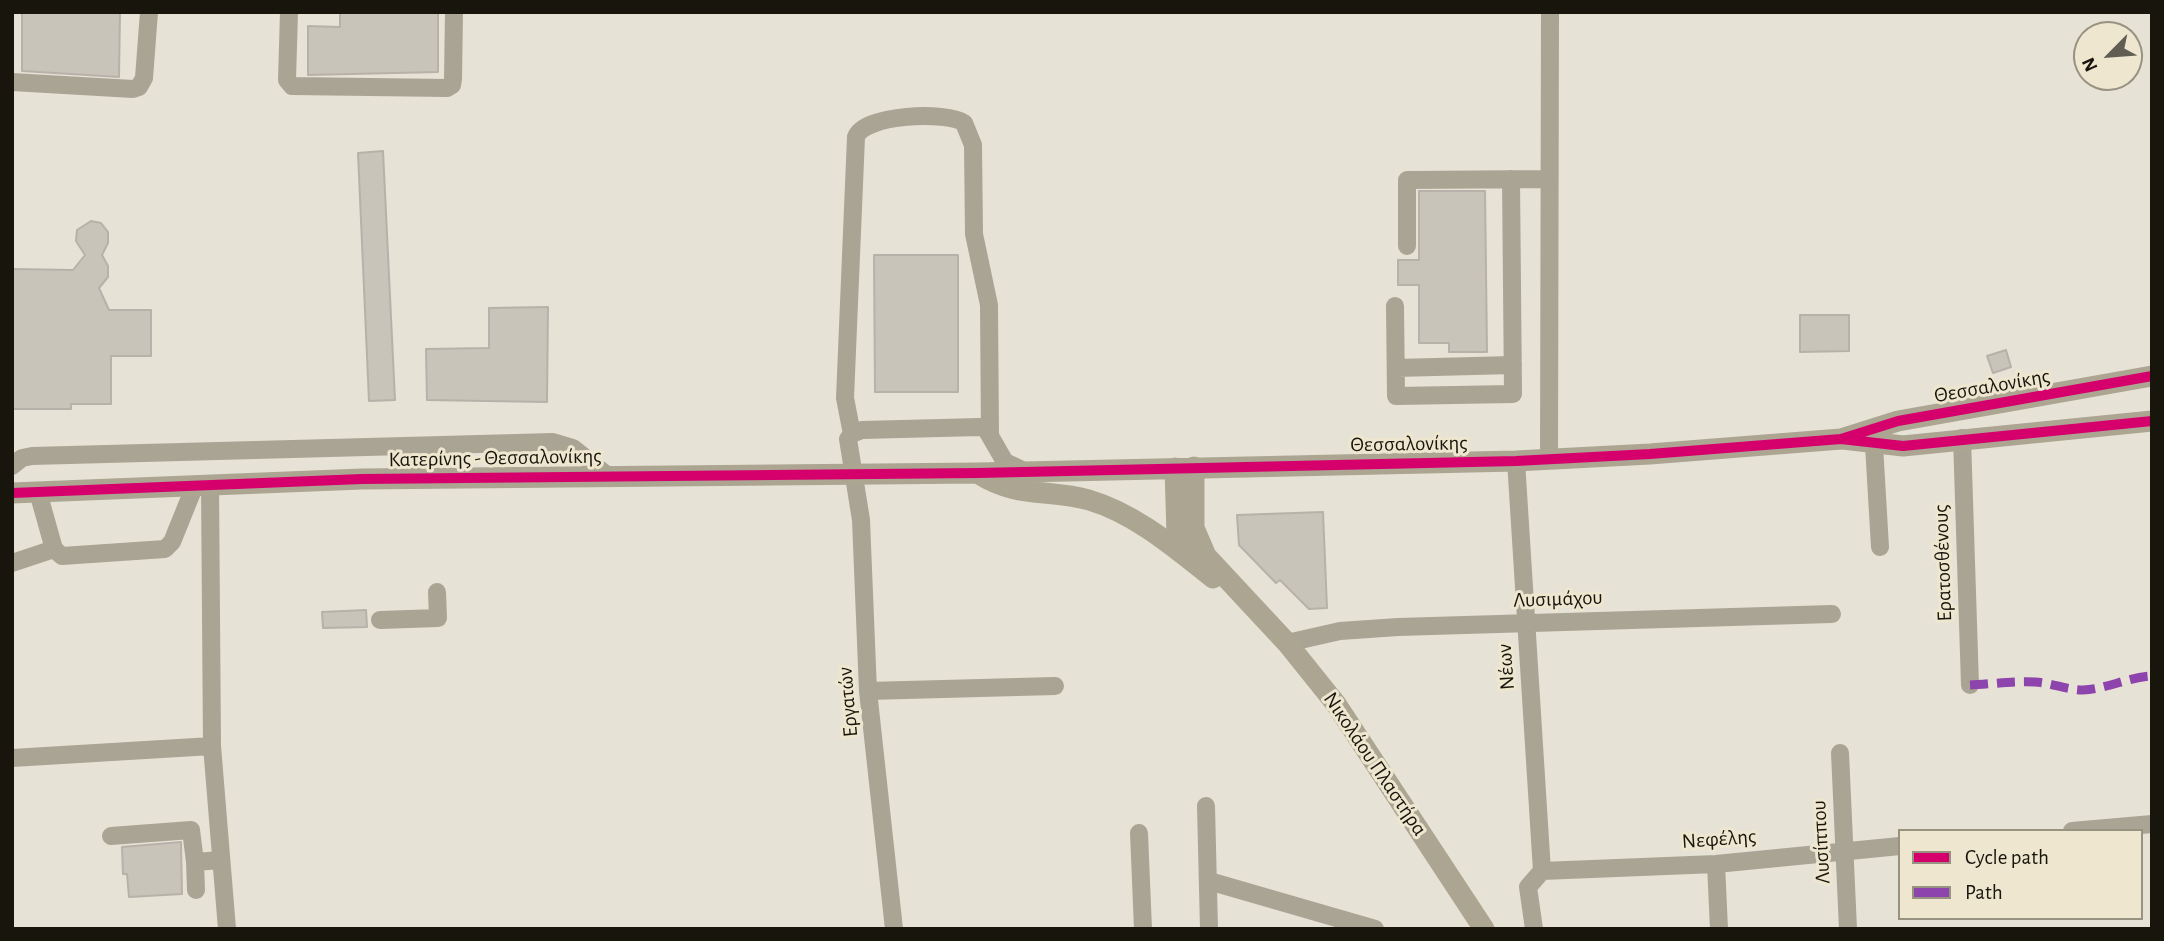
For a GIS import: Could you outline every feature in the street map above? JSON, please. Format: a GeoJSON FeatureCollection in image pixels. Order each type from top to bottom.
{"type":"FeatureCollection","features":[{"type":"Feature","properties":{"kind":"main road","name":"Θεσσαλονίκης"},"geometry":{"type":"LineString","coordinates":[[978,473],[1516,461],[1841,439],[1898,421],[2152,376]]}},
{"type":"Feature","properties":{"kind":"main road","name":"Θεσσαλονίκης"},"geometry":{"type":"LineString","coordinates":[[1841,439],[1874,445],[1903,446],[2152,421]]}},
{"type":"Feature","properties":{"kind":"main road"},"geometry":{"type":"LineString","coordinates":[[1184,468],[1177,535],[1184,555]]}},
{"type":"Feature","properties":{"kind":"main road","name":"Νικολάου Πλαστήρα"},"geometry":{"type":"LineString","coordinates":[[1184,468],[1195,535],[1211,563],[1287,643],[1342,714],[1484,929]]}},
{"type":"Feature","properties":{"kind":"main road","name":"Κατερίνης - Θεσσαλονίκης"},"geometry":{"type":"LineString","coordinates":[[12,493],[202,484],[851,472],[978,473]]}},
{"type":"Feature","properties":{"kind":"main road","name":"Νικολάου Πλαστήρα"},"geometry":{"type":"LineString","coordinates":[[978,473],[1010,490],[1069,495],[1099,504],[1142,525],[1254,609]]}},
{"type":"Feature","properties":{"kind":"street"},"geometry":{"type":"LineString","coordinates":[[12,82],[132,89],[139,86],[144,78],[149,12]]}},
{"type":"Feature","properties":{"kind":"street"},"geometry":{"type":"LineString","coordinates":[[289,12],[287,80],[292,86],[433,88],[452,85],[454,12]]}},
{"type":"Feature","properties":{"kind":"street"},"geometry":{"type":"LineString","coordinates":[[1549,459],[1550,12]]}},
{"type":"Feature","properties":{"kind":"street","name":"Εργατών"},"geometry":{"type":"LineString","coordinates":[[894,929],[868,691],[861,520],[851,472],[848,442],[852,434],[845,409],[854,152],[858,132],[880,119],[951,117],[964,123],[973,145],[974,234],[989,306],[990,436]]}},
{"type":"Feature","properties":{"kind":"street"},"geometry":{"type":"LineString","coordinates":[[1395,306],[1396,396],[1513,394],[1511,178]]}},
{"type":"Feature","properties":{"kind":"street"},"geometry":{"type":"LineString","coordinates":[[1407,246],[1407,180],[1548,179]]}},
{"type":"Feature","properties":{"kind":"street"},"geometry":{"type":"LineString","coordinates":[[1396,368],[1513,365]]}},
{"type":"Feature","properties":{"kind":"street"},"geometry":{"type":"LineString","coordinates":[[852,434],[862,430],[979,427],[990,436],[1005,462],[1026,472]]}},
{"type":"Feature","properties":{"kind":"street","name":"Ερατοσθένους"},"geometry":{"type":"LineString","coordinates":[[1962,438],[1970,685]]}},
{"type":"Feature","properties":{"kind":"street"},"geometry":{"type":"LineString","coordinates":[[12,466],[22,458],[32,456],[554,442],[573,448],[608,476]]}},
{"type":"Feature","properties":{"kind":"street"},"geometry":{"type":"LineString","coordinates":[[1874,445],[1880,547]]}},
{"type":"Feature","properties":{"kind":"street","name":"Νέων"},"geometry":{"type":"LineString","coordinates":[[1516,461],[1542,871]]}},
{"type":"Feature","properties":{"kind":"street"},"geometry":{"type":"LineString","coordinates":[[38,492],[54,549],[62,556],[166,549],[202,484]]}},
{"type":"Feature","properties":{"kind":"street"},"geometry":{"type":"LineString","coordinates":[[202,484],[212,746],[227,929]]}},
{"type":"Feature","properties":{"kind":"street"},"geometry":{"type":"LineString","coordinates":[[12,563],[54,549]]}},
{"type":"Feature","properties":{"kind":"street"},"geometry":{"type":"LineString","coordinates":[[380,620],[438,618],[436,592]]}},
{"type":"Feature","properties":{"kind":"street","name":"Λυσιμάχου"},"geometry":{"type":"LineString","coordinates":[[1287,643],[1340,631],[1832,614]]}},
{"type":"Feature","properties":{"kind":"street"},"geometry":{"type":"LineString","coordinates":[[868,691],[1055,685]]}},
{"type":"Feature","properties":{"kind":"street"},"geometry":{"type":"LineString","coordinates":[[12,758],[212,746]]}},
{"type":"Feature","properties":{"kind":"street","name":"Λυσίππου"},"geometry":{"type":"LineString","coordinates":[[1840,752],[1848,929]]}},
{"type":"Feature","properties":{"kind":"street"},"geometry":{"type":"LineString","coordinates":[[1206,806],[1209,929]]}},
{"type":"Feature","properties":{"kind":"street"},"geometry":{"type":"LineString","coordinates":[[2095,829],[2152,824]]}},
{"type":"Feature","properties":{"kind":"street"},"geometry":{"type":"LineString","coordinates":[[111,836],[191,830],[196,890]]}},
{"type":"Feature","properties":{"kind":"street"},"geometry":{"type":"LineString","coordinates":[[1139,833],[1143,929]]}},
{"type":"Feature","properties":{"kind":"street","name":"Νεφέλης"},"geometry":{"type":"LineString","coordinates":[[1542,871],[1716,864],[1898,846]]}},
{"type":"Feature","properties":{"kind":"street"},"geometry":{"type":"LineString","coordinates":[[195,862],[221,860]]}},
{"type":"Feature","properties":{"kind":"street"},"geometry":{"type":"LineString","coordinates":[[1716,864],[1719,929]]}},
{"type":"Feature","properties":{"kind":"street"},"geometry":{"type":"LineString","coordinates":[[1534,929],[1528,887],[1542,871]]}},
{"type":"Feature","properties":{"kind":"street"},"geometry":{"type":"LineString","coordinates":[[1209,881],[1344,925],[1375,929]]}},
{"type":"Feature","properties":{"kind":"building"},"geometry":{"type":"Polygon","coordinates":[[[22,12],[120,12],[119,77],[22,71],[22,12]]]}},
{"type":"Feature","properties":{"kind":"building"},"geometry":{"type":"Polygon","coordinates":[[[340,12],[438,12],[438,72],[308,75],[308,26],[340,27],[340,12]]]}},
{"type":"Feature","properties":{"kind":"building"},"geometry":{"type":"Polygon","coordinates":[[[383,151],[395,400],[369,401],[358,153],[383,151]]]}},
{"type":"Feature","properties":{"kind":"building"},"geometry":{"type":"Polygon","coordinates":[[[1419,191],[1485,191],[1487,352],[1449,352],[1449,343],[1419,343],[1419,285],[1398,285],[1398,260],[1419,260],[1419,191]]]}},
{"type":"Feature","properties":{"kind":"building"},"geometry":{"type":"Polygon","coordinates":[[[91,221],[101,223],[108,232],[108,243],[102,255],[108,266],[108,277],[99,288],[109,310],[151,310],[151,356],[111,356],[111,404],[71,404],[71,409],[12,409],[12,269],[73,270],[85,255],[76,241],[77,230],[91,221]]]}},
{"type":"Feature","properties":{"kind":"building"},"geometry":{"type":"Polygon","coordinates":[[[874,255],[958,255],[958,392],[875,392],[874,255]]]}},
{"type":"Feature","properties":{"kind":"building"},"geometry":{"type":"Polygon","coordinates":[[[548,307],[547,402],[427,400],[426,349],[489,348],[489,308],[548,307]]]}},
{"type":"Feature","properties":{"kind":"building"},"geometry":{"type":"Polygon","coordinates":[[[1800,315],[1849,315],[1849,351],[1800,352],[1800,315]]]}},
{"type":"Feature","properties":{"kind":"building"},"geometry":{"type":"Polygon","coordinates":[[[2006,350],[2011,367],[1993,373],[1987,356],[2006,350]]]}},
{"type":"Feature","properties":{"kind":"building"},"geometry":{"type":"Polygon","coordinates":[[[1323,512],[1327,608],[1309,609],[1280,580],[1276,583],[1239,545],[1237,515],[1323,512]]]}},
{"type":"Feature","properties":{"kind":"building"},"geometry":{"type":"Polygon","coordinates":[[[366,610],[367,627],[323,628],[322,612],[366,610]]]}},
{"type":"Feature","properties":{"kind":"building"},"geometry":{"type":"Polygon","coordinates":[[[181,842],[182,894],[129,897],[127,874],[123,874],[122,847],[181,842]]]}},
{"type":"Feature","properties":{"kind":"marked path"},"geometry":{"type":"LineString","coordinates":[[1970,685],[2035,682],[2083,690],[2152,676]]}},
{"type":"Feature","properties":{"kind":"cycle path"},"geometry":{"type":"LineString","coordinates":[[12,493],[362,479],[978,473],[1516,461],[1650,454],[1841,439],[1898,421],[2152,376]]}},
{"type":"Feature","properties":{"kind":"cycle path"},"geometry":{"type":"LineString","coordinates":[[1841,439],[1903,446],[2152,421]]}}]}
